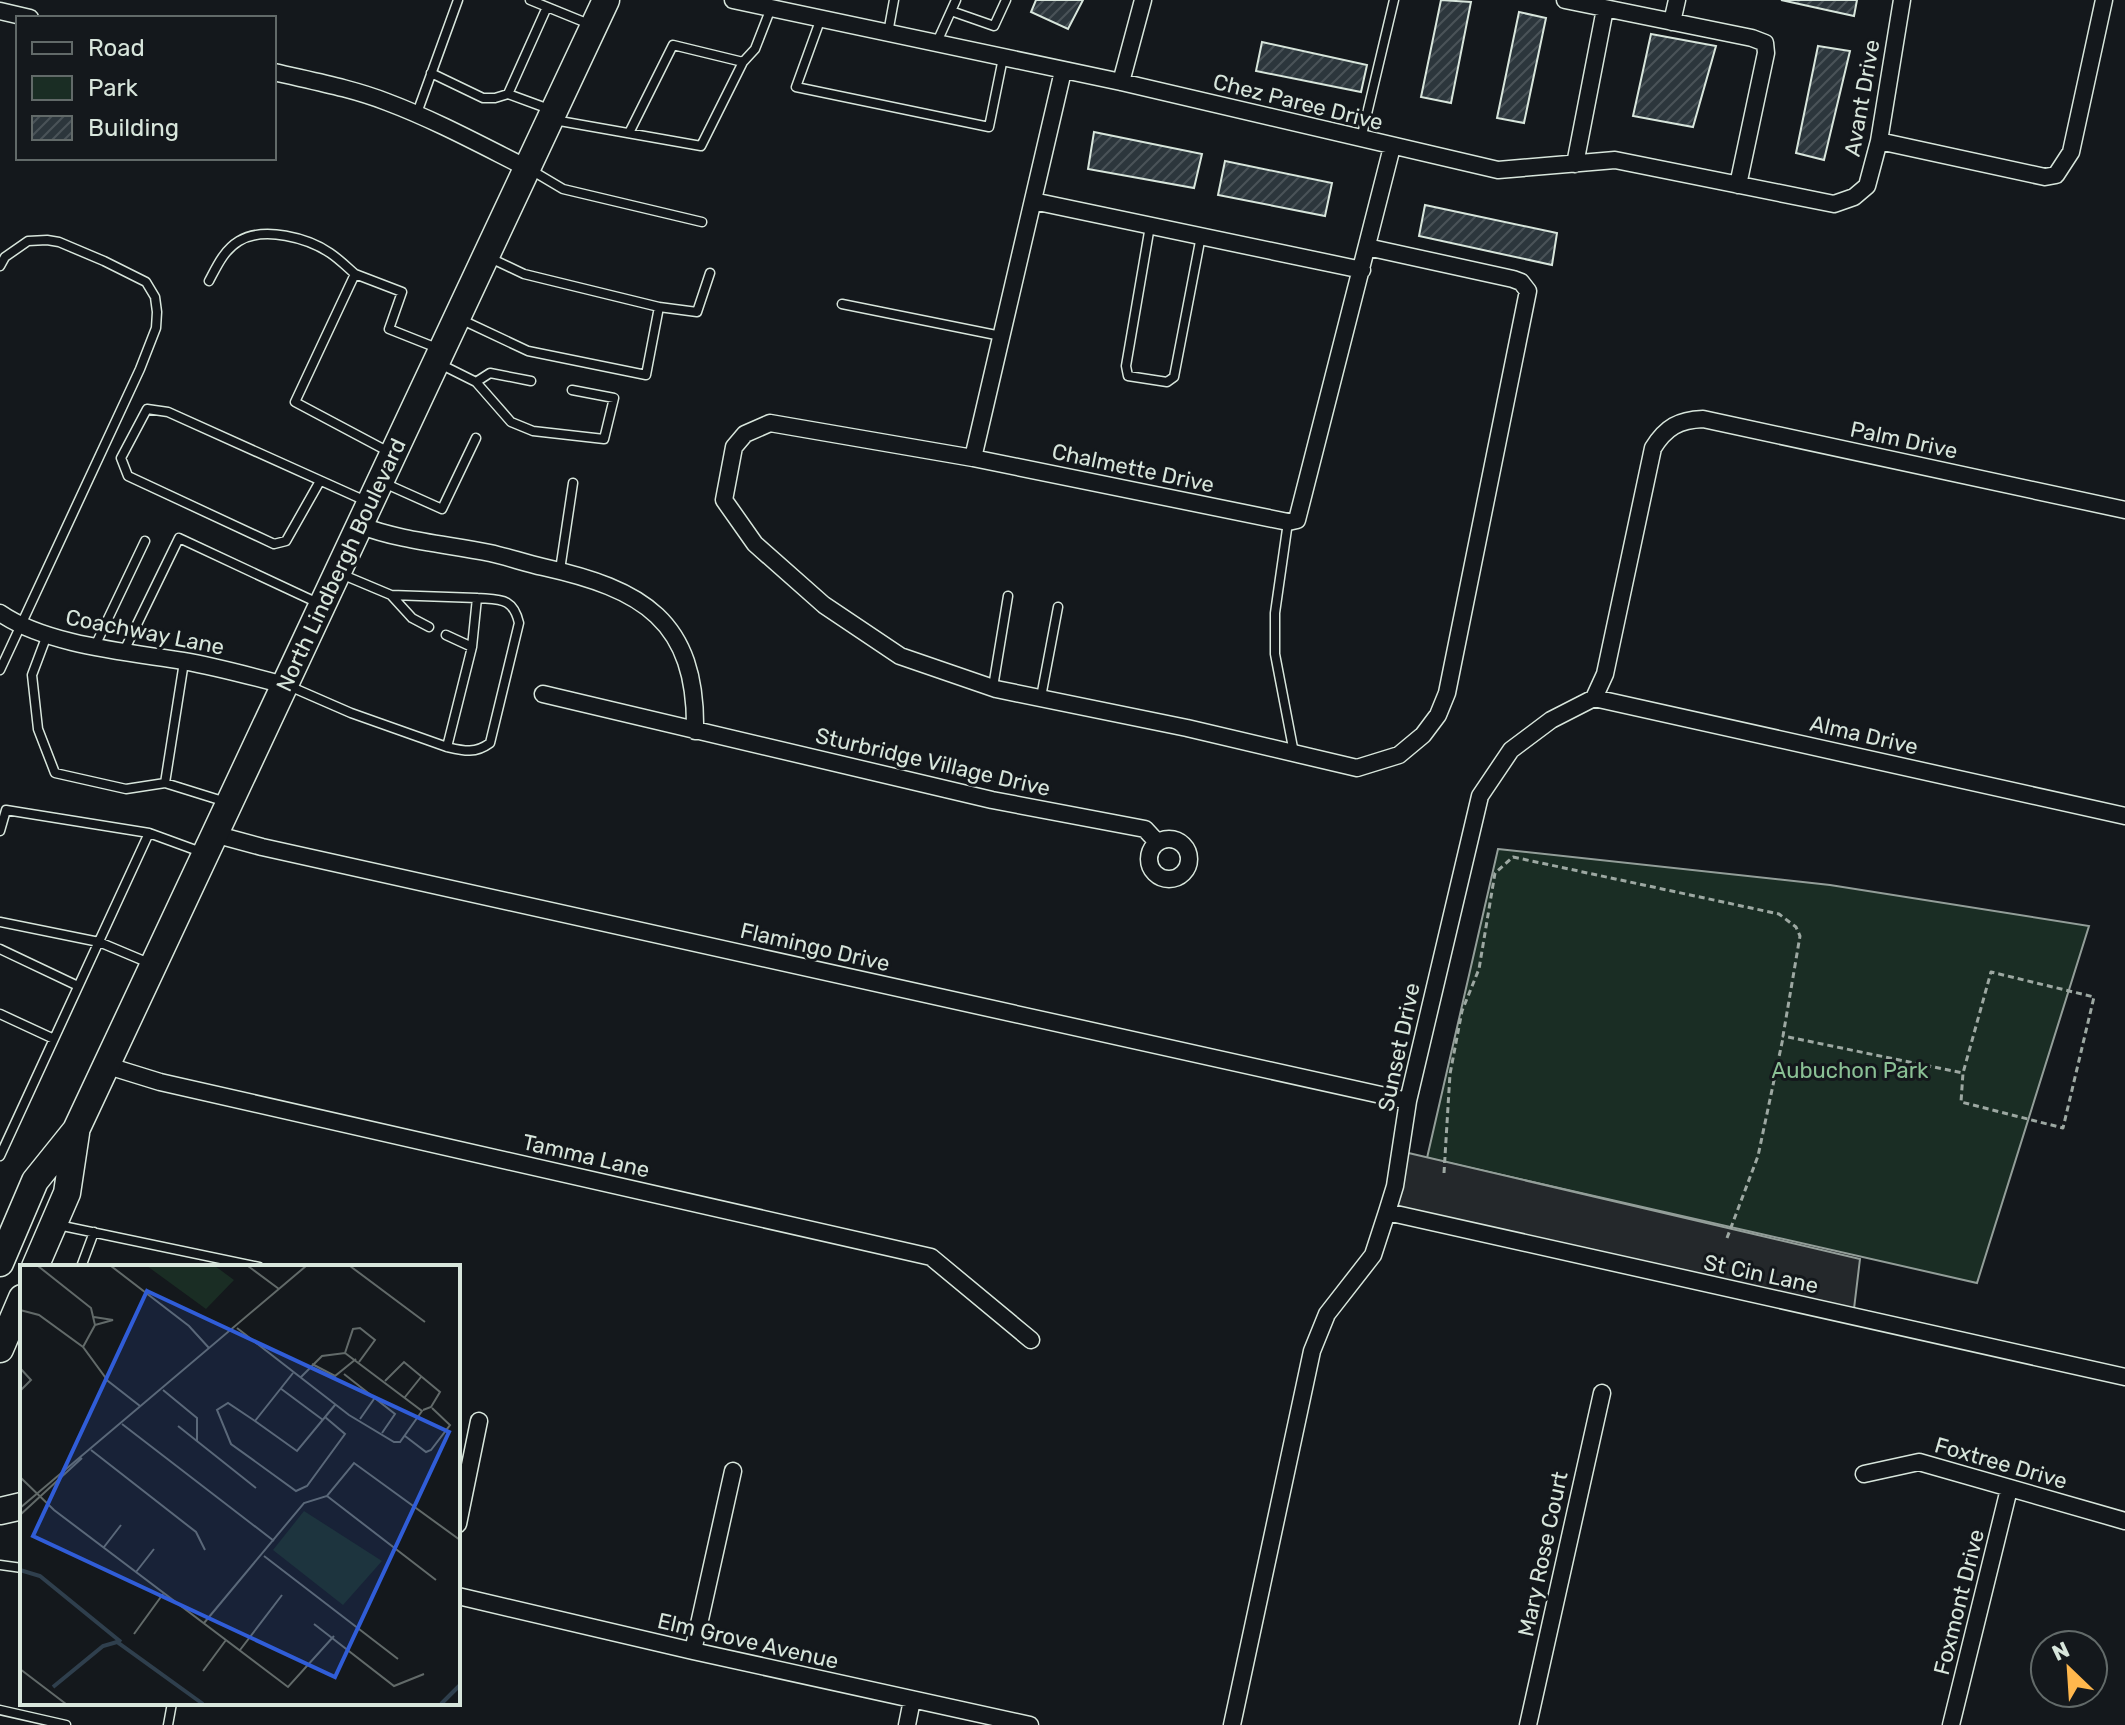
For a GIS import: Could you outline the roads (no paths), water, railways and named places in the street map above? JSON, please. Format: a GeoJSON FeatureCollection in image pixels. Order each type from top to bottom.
{"type":"FeatureCollection","features":[{"type":"Feature","properties":{"kind":"main road","name":"North Lindbergh Boulevard"},"geometry":{"type":"LineString","coordinates":[[0,1263],[35,1181],[76,1130],[606,0]]}},
{"type":"Feature","properties":{"kind":"main road","name":"North Lindbergh Boulevard"},"geometry":{"type":"LineString","coordinates":[[39,1265],[67,1193],[76,1130]]}},
{"type":"Feature","properties":{"kind":"main road"},"geometry":{"type":"LineString","coordinates":[[0,1349],[20,1304]]}},
{"type":"Feature","properties":{"kind":"main road"},"geometry":{"type":"LineString","coordinates":[[0,1511],[20,1506]]}},
{"type":"Feature","properties":{"kind":"street","name":"Chez Paree Drive"},"geometry":{"type":"LineString","coordinates":[[733,0],[1121,82],[1498,170],[1615,160],[1834,204],[1854,197]]}},
{"type":"Feature","properties":{"kind":"street"},"geometry":{"type":"LineString","coordinates":[[1121,82],[1143,0]]}},
{"type":"Feature","properties":{"kind":"street"},"geometry":{"type":"LineString","coordinates":[[1565,0],[1765,43],[1766,53],[1738,185]]}},
{"type":"Feature","properties":{"kind":"street"},"geometry":{"type":"LineString","coordinates":[[1672,22],[1677,0]]}},
{"type":"Feature","properties":{"kind":"street","name":"Avant Drive"},"geometry":{"type":"LineString","coordinates":[[1854,197],[1867,186],[1879,141],[1902,0]]}},
{"type":"Feature","properties":{"kind":"street"},"geometry":{"type":"LineString","coordinates":[[1879,141],[2045,177],[2056,175],[2064,167],[2076,139],[2104,0]]}},
{"type":"Feature","properties":{"kind":"street"},"geometry":{"type":"LineString","coordinates":[[1575,164],[1605,9]]}},
{"type":"Feature","properties":{"kind":"street"},"geometry":{"type":"LineString","coordinates":[[0,11],[21,16]]}},
{"type":"Feature","properties":{"kind":"street"},"geometry":{"type":"LineString","coordinates":[[973,458],[1063,71]]}},
{"type":"Feature","properties":{"kind":"street"},"geometry":{"type":"LineString","coordinates":[[276,72],[340,87],[417,113],[527,168]]}},
{"type":"Feature","properties":{"kind":"street"},"geometry":{"type":"LineString","coordinates":[[1288,522],[1297,520],[1302,506],[1392,147]]}},
{"type":"Feature","properties":{"kind":"street"},"geometry":{"type":"LineString","coordinates":[[1033,201],[1362,270]]}},
{"type":"Feature","properties":{"kind":"street","name":"Chalmette Drive"},"geometry":{"type":"LineString","coordinates":[[1288,522],[973,458],[770,423],[745,434],[734,447],[724,500],[755,544],[824,605],[900,656],[992,688],[1187,728],[1357,768],[1399,755],[1423,735],[1438,715],[1447,693],[1528,291],[1521,282],[1513,279],[1367,247]]}},
{"type":"Feature","properties":{"kind":"street","name":"Palm Drive"},"geometry":{"type":"LineString","coordinates":[[1594,698],[1605,674],[1611,649],[1653,448],[1662,433],[1674,424],[1703,419],[2125,510]]}},
{"type":"Feature","properties":{"kind":"street"},"geometry":{"type":"LineString","coordinates":[[369,503],[387,536],[491,553],[606,583],[633,596],[653,610],[668,629],[690,674],[695,698],[695,731]]}},
{"type":"Feature","properties":{"kind":"street","name":"Coachway Lane"},"geometry":{"type":"LineString","coordinates":[[7,622],[95,646],[284,685]]}},
{"type":"Feature","properties":{"kind":"street","name":"Sturbridge Village Drive"},"geometry":{"type":"LineString","coordinates":[[543,694],[992,800],[1145,829],[1157,842]]}},
{"type":"Feature","properties":{"kind":"street","name":"Alma Drive"},"geometry":{"type":"LineString","coordinates":[[1594,698],[2125,816]]}},
{"type":"Feature","properties":{"kind":"street","name":"Sunset Drive"},"geometry":{"type":"LineString","coordinates":[[1232,1725],[1312,1351],[1327,1314],[1373,1255],[1395,1186],[1408,1101],[1480,796],[1511,750],[1551,720],[1594,698]]}},
{"type":"Feature","properties":{"kind":"street","name":"Flamingo Drive"},"geometry":{"type":"LineString","coordinates":[[210,844],[262,847],[1408,1101]]}},
{"type":"Feature","properties":{"kind":"street","name":"Tamma Lane"},"geometry":{"type":"LineString","coordinates":[[105,1065],[160,1082],[931,1257],[1031,1340]]}},
{"type":"Feature","properties":{"kind":"street","name":"St Cin Lane"},"geometry":{"type":"LineString","coordinates":[[1387,1212],[2125,1377]]}},
{"type":"Feature","properties":{"kind":"street","name":"Mary Rose Court"},"geometry":{"type":"LineString","coordinates":[[1528,1725],[1602,1393]]}},
{"type":"Feature","properties":{"kind":"street"},"geometry":{"type":"LineString","coordinates":[[460,1514],[479,1421]]}},
{"type":"Feature","properties":{"kind":"street","name":"Foxtree Drive"},"geometry":{"type":"LineString","coordinates":[[1864,1474],[1919,1462],[2125,1521]]}},
{"type":"Feature","properties":{"kind":"street"},"geometry":{"type":"LineString","coordinates":[[693,1651],[733,1471]]}},
{"type":"Feature","properties":{"kind":"street","name":"Foxmont Drive"},"geometry":{"type":"LineString","coordinates":[[1951,1725],[2009,1489]]}},
{"type":"Feature","properties":{"kind":"street"},"geometry":{"type":"LineString","coordinates":[[0,1500],[20,1505]]}},
{"type":"Feature","properties":{"kind":"street","name":"Elm Grove Avenue"},"geometry":{"type":"LineString","coordinates":[[460,1596],[1030,1725]]}},
{"type":"Feature","properties":{"kind":"street"},"geometry":{"type":"LineString","coordinates":[[907,1725],[912,1700]]}},
{"type":"Feature","properties":{"kind":"lane"},"geometry":{"type":"LineString","coordinates":[[417,113],[458,0]]}},
{"type":"Feature","properties":{"kind":"lane"},"geometry":{"type":"LineString","coordinates":[[530,0],[594,25]]}},
{"type":"Feature","properties":{"kind":"lane"},"geometry":{"type":"LineString","coordinates":[[888,33],[894,0]]}},
{"type":"Feature","properties":{"kind":"lane"},"geometry":{"type":"LineString","coordinates":[[937,43],[956,0]]}},
{"type":"Feature","properties":{"kind":"lane"},"geometry":{"type":"LineString","coordinates":[[951,11],[994,26],[1006,0]]}},
{"type":"Feature","properties":{"kind":"lane"},"geometry":{"type":"LineString","coordinates":[[1361,139],[1394,0]]}},
{"type":"Feature","properties":{"kind":"lane"},"geometry":{"type":"LineString","coordinates":[[508,94],[547,7]]}},
{"type":"Feature","properties":{"kind":"lane"},"geometry":{"type":"LineString","coordinates":[[431,73],[483,98],[508,94],[551,115],[701,146],[743,62],[755,49],[771,8]]}},
{"type":"Feature","properties":{"kind":"lane"},"geometry":{"type":"LineString","coordinates":[[821,18],[796,87],[989,127],[1003,58]]}},
{"type":"Feature","properties":{"kind":"lane"},"geometry":{"type":"LineString","coordinates":[[629,133],[673,45],[743,62]]}},
{"type":"Feature","properties":{"kind":"lane"},"geometry":{"type":"LineString","coordinates":[[527,168],[563,189],[702,222]]}},
{"type":"Feature","properties":{"kind":"lane"},"geometry":{"type":"LineString","coordinates":[[1150,225],[1125,371],[1128,376],[1167,382],[1174,377],[1201,236]]}},
{"type":"Feature","properties":{"kind":"lane"},"geometry":{"type":"LineString","coordinates":[[209,281],[222,256],[238,241],[259,233],[287,236],[329,252],[355,274],[402,292],[389,329],[438,356],[476,382],[511,422],[533,431],[604,439],[614,398],[572,390]]}},
{"type":"Feature","properties":{"kind":"lane"},"geometry":{"type":"LineString","coordinates":[[0,266],[5,257],[28,241],[59,242],[146,282],[155,297],[157,312],[156,328],[140,369],[7,622],[0,670]]}},
{"type":"Feature","properties":{"kind":"lane"},"geometry":{"type":"LineString","coordinates":[[485,255],[524,274],[659,307],[697,312],[710,273]]}},
{"type":"Feature","properties":{"kind":"lane"},"geometry":{"type":"LineString","coordinates":[[355,274],[295,402],[393,454]]}},
{"type":"Feature","properties":{"kind":"lane"},"geometry":{"type":"LineString","coordinates":[[842,304],[1001,336]]}},
{"type":"Feature","properties":{"kind":"lane"},"geometry":{"type":"LineString","coordinates":[[456,317],[528,351],[646,375],[659,307]]}},
{"type":"Feature","properties":{"kind":"lane"},"geometry":{"type":"LineString","coordinates":[[476,382],[490,373],[531,381]]}},
{"type":"Feature","properties":{"kind":"lane"},"geometry":{"type":"LineString","coordinates":[[320,481],[286,541],[274,544],[128,476],[121,458],[147,409],[168,412],[369,503],[442,509],[476,438]]}},
{"type":"Feature","properties":{"kind":"lane"},"geometry":{"type":"LineString","coordinates":[[560,570],[573,483]]}},
{"type":"Feature","properties":{"kind":"lane"},"geometry":{"type":"LineString","coordinates":[[1288,522],[1275,613],[1275,654],[1295,754]]}},
{"type":"Feature","properties":{"kind":"lane"},"geometry":{"type":"LineString","coordinates":[[124,651],[179,538],[322,605]]}},
{"type":"Feature","properties":{"kind":"lane"},"geometry":{"type":"LineString","coordinates":[[95,646],[145,541]]}},
{"type":"Feature","properties":{"kind":"lane"},"geometry":{"type":"LineString","coordinates":[[284,685],[447,747],[468,752],[490,743],[519,623],[516,610],[504,600],[391,595],[337,573]]}},
{"type":"Feature","properties":{"kind":"lane"},"geometry":{"type":"LineString","coordinates":[[391,595],[412,618],[429,627]]}},
{"type":"Feature","properties":{"kind":"lane"},"geometry":{"type":"LineString","coordinates":[[992,688],[1008,596]]}},
{"type":"Feature","properties":{"kind":"lane"},"geometry":{"type":"LineString","coordinates":[[447,747],[472,647],[477,598]]}},
{"type":"Feature","properties":{"kind":"lane"},"geometry":{"type":"LineString","coordinates":[[1041,698],[1058,607]]}},
{"type":"Feature","properties":{"kind":"lane"},"geometry":{"type":"LineString","coordinates":[[47,635],[32,675],[38,729],[55,773],[126,789],[165,783],[229,803]]}},
{"type":"Feature","properties":{"kind":"lane"},"geometry":{"type":"LineString","coordinates":[[446,635],[472,647]]}},
{"type":"Feature","properties":{"kind":"lane"},"geometry":{"type":"LineString","coordinates":[[165,783],[184,662]]}},
{"type":"Feature","properties":{"kind":"lane"},"geometry":{"type":"LineString","coordinates":[[0,831],[6,810],[210,844]]}},
{"type":"Feature","properties":{"kind":"lane"},"geometry":{"type":"LineString","coordinates":[[0,1156],[149,833]]}},
{"type":"Feature","properties":{"kind":"lane"},"geometry":{"type":"LineString","coordinates":[[0,922],[99,942],[153,964]]}},
{"type":"Feature","properties":{"kind":"lane"},"geometry":{"type":"LineString","coordinates":[[0,949],[78,986]]}},
{"type":"Feature","properties":{"kind":"lane"},"geometry":{"type":"LineString","coordinates":[[0,1014],[54,1039]]}},
{"type":"Feature","properties":{"kind":"lane"},"geometry":{"type":"LineString","coordinates":[[54,1224],[250,1265]]}},
{"type":"Feature","properties":{"kind":"lane"},"geometry":{"type":"LineString","coordinates":[[82,1265],[94,1232]]}},
{"type":"Feature","properties":{"kind":"lane"},"geometry":{"type":"LineString","coordinates":[[0,1565],[20,1568]]}},
{"type":"Feature","properties":{"kind":"lane"},"geometry":{"type":"LineString","coordinates":[[168,1725],[172,1705]]}},
{"type":"Feature","properties":{"kind":"lane"},"geometry":{"type":"LineString","coordinates":[[0,1710],[66,1725]]}},
{"type":"Feature","properties":{"kind":"park label","name":"Aubuchon Park"},"geometry":{"type":"Point","coordinates":[1850,1070]}}]}
